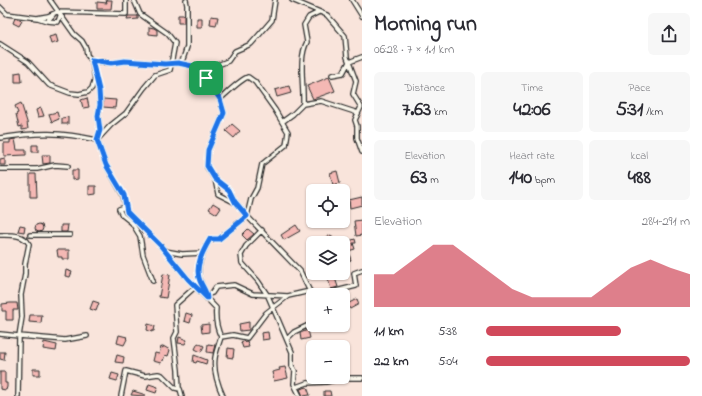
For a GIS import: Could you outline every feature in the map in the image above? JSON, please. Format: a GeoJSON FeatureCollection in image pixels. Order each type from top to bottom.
{"type":"FeatureCollection","features":[{"type":"Feature","properties":{"kind":"street"},"geometry":{"type":"LineString","coordinates":[[50,0],[57,12],[74,34],[82,41],[86,48],[87,55],[92,60],[111,63],[125,61],[178,63],[202,68],[206,78],[220,99],[224,113],[208,150],[207,166],[215,179],[229,190],[237,204],[247,216],[300,271],[308,288]]}},
{"type":"Feature","properties":{"kind":"street"},"geometry":{"type":"LineString","coordinates":[[37,18],[48,16],[57,12],[126,14],[126,0]]}},
{"type":"Feature","properties":{"kind":"street"},"geometry":{"type":"LineString","coordinates":[[97,140],[111,125],[126,113],[155,76],[170,70],[172,63],[175,43],[167,33],[140,14],[134,0]]}},
{"type":"Feature","properties":{"kind":"street"},"geometry":{"type":"LineString","coordinates":[[178,63],[183,59],[187,47],[186,0]]}},
{"type":"Feature","properties":{"kind":"street"},"geometry":{"type":"LineString","coordinates":[[206,78],[215,66],[228,61],[235,51],[251,44],[259,35],[272,20],[275,0]]}},
{"type":"Feature","properties":{"kind":"street"},"geometry":{"type":"LineString","coordinates":[[292,0],[327,15],[344,36],[349,62],[356,81],[353,94],[361,107],[355,120],[362,152]]}},
{"type":"Feature","properties":{"kind":"street"},"geometry":{"type":"LineString","coordinates":[[352,0],[362,16]]}},
{"type":"Feature","properties":{"kind":"street"},"geometry":{"type":"LineString","coordinates":[[0,7],[7,14],[37,18],[47,21],[58,22],[60,16]]}},
{"type":"Feature","properties":{"kind":"street"},"geometry":{"type":"LineString","coordinates":[[47,21],[57,12]]}},
{"type":"Feature","properties":{"kind":"street"},"geometry":{"type":"LineString","coordinates":[[303,104],[304,90],[302,71],[305,46],[308,42],[304,25],[309,17],[319,12]]}},
{"type":"Feature","properties":{"kind":"street"},"geometry":{"type":"LineString","coordinates":[[0,44],[28,62],[50,85],[70,93],[79,94],[88,92],[92,88],[95,79]]}},
{"type":"Feature","properties":{"kind":"street"},"geometry":{"type":"LineString","coordinates":[[332,75],[343,73],[349,62],[362,57]]}},
{"type":"Feature","properties":{"kind":"street"},"geometry":{"type":"LineString","coordinates":[[92,60],[95,79],[99,90],[100,105],[98,116],[100,130],[97,140],[106,165],[124,195],[125,207],[129,215],[165,251],[195,287],[207,297],[216,308],[215,320],[217,329],[221,336],[214,359],[216,378],[223,396]]}},
{"type":"Feature","properties":{"kind":"street"},"geometry":{"type":"LineString","coordinates":[[207,297],[199,278],[198,269],[203,253],[210,239],[219,239],[247,216],[251,198],[257,188],[262,164],[286,145],[288,132],[255,82],[248,77],[243,78],[220,99]]}},
{"type":"Feature","properties":{"kind":"street"},"geometry":{"type":"LineString","coordinates":[[282,122],[303,104],[321,102],[358,113]]}},
{"type":"Feature","properties":{"kind":"street"},"geometry":{"type":"LineString","coordinates":[[0,138],[42,133],[61,133],[97,140]]}},
{"type":"Feature","properties":{"kind":"street"},"geometry":{"type":"LineString","coordinates":[[0,169],[37,169],[55,166],[68,166]]}},
{"type":"Feature","properties":{"kind":"street"},"geometry":{"type":"LineString","coordinates":[[215,179],[218,194],[237,204]]}},
{"type":"Feature","properties":{"kind":"street"},"geometry":{"type":"LineString","coordinates":[[125,207],[119,208],[122,216],[132,223],[140,236],[153,281]]}},
{"type":"Feature","properties":{"kind":"street"},"geometry":{"type":"LineString","coordinates":[[262,230],[246,246],[241,255],[242,263],[268,295],[274,308],[292,352],[292,366],[295,371],[294,384],[300,396]]}},
{"type":"Feature","properties":{"kind":"street"},"geometry":{"type":"LineString","coordinates":[[0,235],[18,235],[28,243]]}},
{"type":"Feature","properties":{"kind":"street"},"geometry":{"type":"LineString","coordinates":[[20,237],[30,235],[70,235]]}},
{"type":"Feature","properties":{"kind":"street"},"geometry":{"type":"LineString","coordinates":[[18,396],[19,336],[22,317],[21,295],[30,235]]}},
{"type":"Feature","properties":{"kind":"street"},"geometry":{"type":"LineString","coordinates":[[165,251],[182,254],[203,253]]}},
{"type":"Feature","properties":{"kind":"street"},"geometry":{"type":"LineString","coordinates":[[348,288],[356,286],[354,273],[362,270]]}},
{"type":"Feature","properties":{"kind":"street"},"geometry":{"type":"LineString","coordinates":[[207,297],[216,287],[234,285],[253,294],[288,296],[306,292]]}},
{"type":"Feature","properties":{"kind":"street"},"geometry":{"type":"LineString","coordinates":[[178,389],[178,370],[174,338],[177,332],[175,305],[195,287]]}},
{"type":"Feature","properties":{"kind":"street"},"geometry":{"type":"LineString","coordinates":[[221,336],[233,335],[247,338],[266,313],[288,296]]}},
{"type":"Feature","properties":{"kind":"street"},"geometry":{"type":"LineString","coordinates":[[287,339],[294,332],[306,326]]}},
{"type":"Feature","properties":{"kind":"street"},"geometry":{"type":"LineString","coordinates":[[0,334],[65,340],[87,336]]}},
{"type":"Feature","properties":{"kind":"street"},"geometry":{"type":"LineString","coordinates":[[121,396],[126,371],[145,376],[158,374],[162,375],[175,388],[178,389],[182,396]]}},
{"type":"Feature","properties":{"kind":"street"},"geometry":{"type":"LineString","coordinates":[[296,387],[307,383],[326,382],[342,378],[362,378]]}},
{"type":"Feature","properties":{"kind":"building"},"geometry":{"type":"Polygon","coordinates":[[[106,0],[112,0],[111,9],[97,9],[97,2],[107,3],[106,0]]]}},
{"type":"Feature","properties":{"kind":"building"},"geometry":{"type":"Polygon","coordinates":[[[178,15],[184,15],[184,23],[178,23],[178,15]]]}},
{"type":"Feature","properties":{"kind":"building"},"geometry":{"type":"Polygon","coordinates":[[[128,16],[138,16],[138,19],[127,20],[128,16]]]}},
{"type":"Feature","properties":{"kind":"building"},"geometry":{"type":"Polygon","coordinates":[[[211,16],[218,17],[216,26],[210,25],[211,16]]]}},
{"type":"Feature","properties":{"kind":"building"},"geometry":{"type":"Polygon","coordinates":[[[15,18],[22,21],[19,26],[13,23],[15,18]]]}},
{"type":"Feature","properties":{"kind":"building"},"geometry":{"type":"Polygon","coordinates":[[[197,18],[202,18],[202,27],[197,27],[197,18]]]}},
{"type":"Feature","properties":{"kind":"building"},"geometry":{"type":"Polygon","coordinates":[[[149,27],[157,30],[157,35],[149,34],[149,27]]]}},
{"type":"Feature","properties":{"kind":"building"},"geometry":{"type":"Polygon","coordinates":[[[56,35],[58,42],[51,44],[49,37],[56,35]]]}},
{"type":"Feature","properties":{"kind":"building"},"geometry":{"type":"Polygon","coordinates":[[[21,72],[22,82],[15,82],[15,73],[21,72]]]}},
{"type":"Feature","properties":{"kind":"building"},"geometry":{"type":"Polygon","coordinates":[[[329,77],[335,91],[313,99],[307,86],[329,77]]]}},
{"type":"Feature","properties":{"kind":"building"},"geometry":{"type":"Polygon","coordinates":[[[289,86],[291,93],[277,97],[275,90],[289,86]]]}},
{"type":"Feature","properties":{"kind":"building"},"geometry":{"type":"Polygon","coordinates":[[[87,98],[89,107],[83,108],[81,100],[87,98]]]}},
{"type":"Feature","properties":{"kind":"building"},"geometry":{"type":"Polygon","coordinates":[[[103,99],[116,100],[115,108],[103,107],[103,99]]]}},
{"type":"Feature","properties":{"kind":"building"},"geometry":{"type":"Polygon","coordinates":[[[21,103],[28,129],[22,130],[22,126],[19,127],[16,114],[18,113],[15,106],[21,103]]]}},
{"type":"Feature","properties":{"kind":"building"},"geometry":{"type":"Polygon","coordinates":[[[41,108],[44,116],[38,117],[36,110],[41,108]]]}},
{"type":"Feature","properties":{"kind":"building"},"geometry":{"type":"Polygon","coordinates":[[[57,112],[59,119],[52,122],[49,114],[57,112]]]}},
{"type":"Feature","properties":{"kind":"building"},"geometry":{"type":"Polygon","coordinates":[[[68,117],[68,124],[62,124],[62,118],[68,117]]]}},
{"type":"Feature","properties":{"kind":"building"},"geometry":{"type":"Polygon","coordinates":[[[232,124],[240,131],[234,138],[226,131],[232,124]]]}},
{"type":"Feature","properties":{"kind":"building"},"geometry":{"type":"Polygon","coordinates":[[[15,139],[17,150],[26,150],[26,155],[4,156],[4,143],[10,143],[10,140],[15,139]]]}},
{"type":"Feature","properties":{"kind":"building"},"geometry":{"type":"Polygon","coordinates":[[[32,145],[38,145],[38,152],[32,152],[32,145]]]}},
{"type":"Feature","properties":{"kind":"building"},"geometry":{"type":"Polygon","coordinates":[[[42,155],[50,155],[50,163],[43,164],[42,155]]]}},
{"type":"Feature","properties":{"kind":"building"},"geometry":{"type":"Polygon","coordinates":[[[5,158],[5,165],[0,165],[0,159],[5,158]]]}},
{"type":"Feature","properties":{"kind":"building"},"geometry":{"type":"Polygon","coordinates":[[[72,170],[78,170],[78,179],[72,180],[72,170]]]}},
{"type":"Feature","properties":{"kind":"building"},"geometry":{"type":"Polygon","coordinates":[[[337,171],[340,183],[333,184],[330,173],[337,171]]]}},
{"type":"Feature","properties":{"kind":"building"},"geometry":{"type":"Polygon","coordinates":[[[30,174],[36,174],[37,197],[30,197],[30,174]]]}},
{"type":"Feature","properties":{"kind":"building"},"geometry":{"type":"Polygon","coordinates":[[[89,186],[96,186],[96,194],[89,195],[89,186]]]}},
{"type":"Feature","properties":{"kind":"building"},"geometry":{"type":"Polygon","coordinates":[[[362,197],[362,205],[350,208],[350,200],[362,197]]]}},
{"type":"Feature","properties":{"kind":"building"},"geometry":{"type":"Polygon","coordinates":[[[213,203],[221,208],[217,214],[209,209],[213,203]]]}},
{"type":"Feature","properties":{"kind":"building"},"geometry":{"type":"Polygon","coordinates":[[[362,220],[362,235],[356,236],[354,221],[362,220]]]}},
{"type":"Feature","properties":{"kind":"building"},"geometry":{"type":"Polygon","coordinates":[[[39,224],[42,225],[42,231],[39,232],[36,231],[35,228],[36,225],[39,224]]]}},
{"type":"Feature","properties":{"kind":"building"},"geometry":{"type":"Polygon","coordinates":[[[20,225],[25,226],[24,232],[18,231],[20,225]]]}},
{"type":"Feature","properties":{"kind":"building"},"geometry":{"type":"Polygon","coordinates":[[[61,225],[68,225],[67,232],[61,232],[61,225]]]}},
{"type":"Feature","properties":{"kind":"building"},"geometry":{"type":"Polygon","coordinates":[[[296,225],[300,231],[284,240],[281,235],[296,225]]]}},
{"type":"Feature","properties":{"kind":"building"},"geometry":{"type":"Polygon","coordinates":[[[248,229],[254,234],[247,240],[242,235],[248,229]]]}},
{"type":"Feature","properties":{"kind":"building"},"geometry":{"type":"Polygon","coordinates":[[[355,239],[356,243],[353,243],[355,249],[350,250],[350,241],[355,239]]]}},
{"type":"Feature","properties":{"kind":"building"},"geometry":{"type":"Polygon","coordinates":[[[57,250],[69,250],[69,259],[62,259],[62,257],[58,257],[57,250]]]}},
{"type":"Feature","properties":{"kind":"building"},"geometry":{"type":"Polygon","coordinates":[[[66,270],[72,272],[70,277],[65,276],[66,270]]]}},
{"type":"Feature","properties":{"kind":"building"},"geometry":{"type":"Polygon","coordinates":[[[163,274],[170,275],[166,298],[159,297],[163,274]]]}},
{"type":"Feature","properties":{"kind":"building"},"geometry":{"type":"Polygon","coordinates":[[[328,280],[336,280],[338,287],[331,288],[328,280]]]}},
{"type":"Feature","properties":{"kind":"building"},"geometry":{"type":"Polygon","coordinates":[[[357,299],[359,304],[350,309],[350,302],[357,299]]]}},
{"type":"Feature","properties":{"kind":"building"},"geometry":{"type":"Polygon","coordinates":[[[93,301],[99,303],[96,311],[90,309],[93,301]]]}},
{"type":"Feature","properties":{"kind":"building"},"geometry":{"type":"Polygon","coordinates":[[[17,303],[18,310],[13,310],[13,320],[6,320],[6,311],[2,311],[2,304],[17,303]]]}},
{"type":"Feature","properties":{"kind":"building"},"geometry":{"type":"Polygon","coordinates":[[[186,313],[192,315],[190,323],[184,321],[186,313]]]}},
{"type":"Feature","properties":{"kind":"building"},"geometry":{"type":"Polygon","coordinates":[[[30,315],[42,315],[41,323],[29,322],[30,315]]]}},
{"type":"Feature","properties":{"kind":"building"},"geometry":{"type":"Polygon","coordinates":[[[249,322],[249,330],[240,331],[239,324],[249,322]]]}},
{"type":"Feature","properties":{"kind":"building"},"geometry":{"type":"Polygon","coordinates":[[[148,324],[155,326],[154,331],[152,332],[147,330],[148,324]]]}},
{"type":"Feature","properties":{"kind":"building"},"geometry":{"type":"Polygon","coordinates":[[[209,324],[209,332],[202,333],[201,325],[209,324]]]}},
{"type":"Feature","properties":{"kind":"building"},"geometry":{"type":"Polygon","coordinates":[[[306,331],[308,332],[310,338],[301,340],[300,333],[306,331]]]}},
{"type":"Feature","properties":{"kind":"building"},"geometry":{"type":"Polygon","coordinates":[[[268,332],[269,339],[262,340],[261,333],[268,332]]]}},
{"type":"Feature","properties":{"kind":"building"},"geometry":{"type":"Polygon","coordinates":[[[119,335],[127,337],[124,345],[117,343],[119,335]]]}},
{"type":"Feature","properties":{"kind":"building"},"geometry":{"type":"Polygon","coordinates":[[[179,337],[187,340],[185,344],[178,343],[179,337]]]}},
{"type":"Feature","properties":{"kind":"building"},"geometry":{"type":"Polygon","coordinates":[[[247,341],[249,347],[243,348],[241,342],[247,341]]]}},
{"type":"Feature","properties":{"kind":"building"},"geometry":{"type":"Polygon","coordinates":[[[44,342],[57,345],[56,351],[43,349],[44,342]]]}},
{"type":"Feature","properties":{"kind":"building"},"geometry":{"type":"Polygon","coordinates":[[[198,343],[204,346],[201,352],[195,349],[198,343]]]}},
{"type":"Feature","properties":{"kind":"building"},"geometry":{"type":"Polygon","coordinates":[[[208,344],[215,345],[213,353],[207,352],[208,344]]]}},
{"type":"Feature","properties":{"kind":"building"},"geometry":{"type":"Polygon","coordinates":[[[163,346],[170,350],[168,356],[165,355],[161,363],[153,361],[155,353],[159,354],[161,347],[163,348],[163,346]]]}},
{"type":"Feature","properties":{"kind":"building"},"geometry":{"type":"Polygon","coordinates":[[[228,348],[234,349],[233,358],[227,357],[228,348]]]}},
{"type":"Feature","properties":{"kind":"building"},"geometry":{"type":"Polygon","coordinates":[[[0,352],[5,352],[4,360],[0,359],[0,352]]]}},
{"type":"Feature","properties":{"kind":"building"},"geometry":{"type":"Polygon","coordinates":[[[117,355],[124,357],[123,363],[115,362],[117,355]]]}},
{"type":"Feature","properties":{"kind":"building"},"geometry":{"type":"Polygon","coordinates":[[[194,355],[207,360],[206,364],[197,361],[196,363],[193,362],[194,355]]]}},
{"type":"Feature","properties":{"kind":"building"},"geometry":{"type":"Polygon","coordinates":[[[285,367],[288,378],[274,381],[272,372],[280,370],[279,368],[285,367]]]}},
{"type":"Feature","properties":{"kind":"building"},"geometry":{"type":"Polygon","coordinates":[[[33,369],[40,369],[40,375],[33,375],[33,369]]]}},
{"type":"Feature","properties":{"kind":"building"},"geometry":{"type":"Polygon","coordinates":[[[0,372],[5,372],[5,383],[7,383],[6,390],[0,389],[0,372]]]}},
{"type":"Feature","properties":{"kind":"building"},"geometry":{"type":"Polygon","coordinates":[[[112,373],[119,375],[117,381],[110,379],[112,373]]]}},
{"type":"Feature","properties":{"kind":"building"},"geometry":{"type":"Polygon","coordinates":[[[149,384],[158,387],[156,393],[147,390],[149,384]]]}},
{"type":"Feature","properties":{"kind":"building"},"geometry":{"type":"Polygon","coordinates":[[[307,387],[310,395],[303,396],[300,389],[307,387]]]}},
{"type":"Feature","properties":{"kind":"building"},"geometry":{"type":"Polygon","coordinates":[[[133,391],[146,395],[131,395],[133,391]]]}},
{"type":"Feature","properties":{"kind":"building"},"geometry":{"type":"Polygon","coordinates":[[[324,391],[330,391],[331,396],[324,396],[324,391]]]}},
{"type":"Feature","properties":{"kind":"route"},"geometry":{"type":"LineString","coordinates":[[92,60],[111,63],[125,61],[165,64],[178,63],[191,65],[202,68],[206,78],[220,99],[224,113],[208,150],[207,166],[215,179],[229,190],[235,202],[247,216],[219,239],[210,239],[203,251],[198,269],[199,278],[207,298],[188,279],[160,245],[127,212],[124,195],[116,184],[106,165],[97,140],[100,130],[98,116],[100,105],[99,90],[95,79],[92,60]]}}]}
